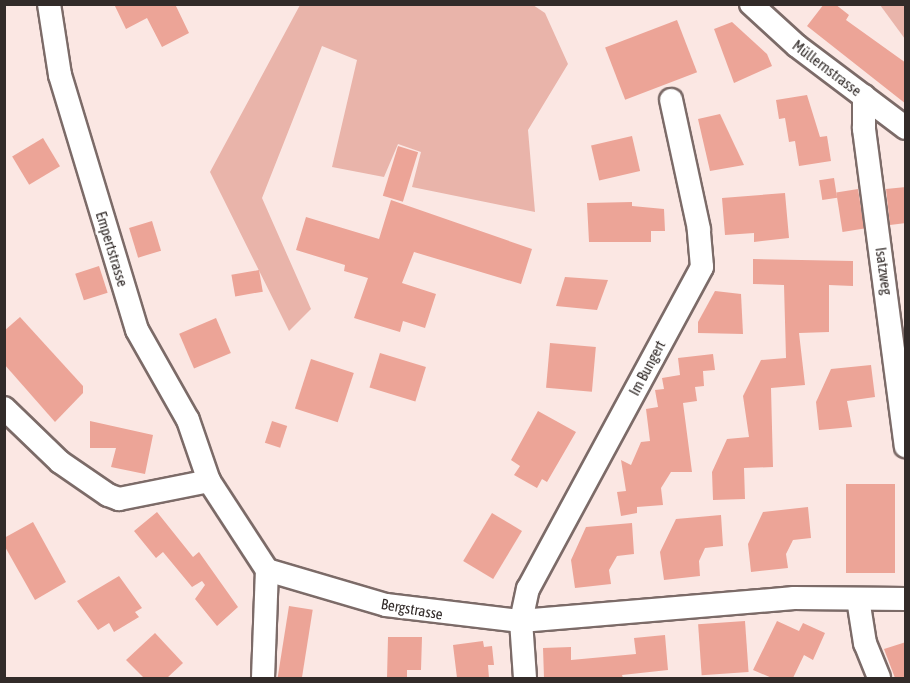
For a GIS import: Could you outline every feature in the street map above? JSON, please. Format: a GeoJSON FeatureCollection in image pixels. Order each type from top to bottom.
{"type":"FeatureCollection","features":[{"type":"Feature","properties":{"kind":"street","name":"Empertstrasse"},"geometry":{"type":"LineString","coordinates":[[49,4],[62,85],[137,330],[188,420],[208,481]]}},
{"type":"Feature","properties":{"kind":"street","name":"Müllernstrasse"},"geometry":{"type":"LineString","coordinates":[[751,4],[906,128]]}},
{"type":"Feature","properties":{"kind":"street","name":"Isatzweg"},"geometry":{"type":"LineString","coordinates":[[864,96],[864,129],[906,446]]}},
{"type":"Feature","properties":{"kind":"street","name":"Im Bungert"},"geometry":{"type":"LineString","coordinates":[[525,678],[521,621],[528,589],[702,267],[699,229],[671,100]]}},
{"type":"Feature","properties":{"kind":"street"},"geometry":{"type":"LineString","coordinates":[[4,408],[60,462],[108,495],[119,498],[208,481],[267,570],[263,678]]}},
{"type":"Feature","properties":{"kind":"street","name":"Bergstrasse"},"geometry":{"type":"LineString","coordinates":[[267,570],[386,605],[521,621],[794,598],[906,598]]}},
{"type":"Feature","properties":{"kind":"street"},"geometry":{"type":"LineString","coordinates":[[858,599],[865,642],[879,678]]}},
{"type":"Feature","properties":{"kind":"shaded area"},"geometry":{"type":"Polygon","coordinates":[[[300,5],[533,5],[545,13],[568,64],[528,130],[535,212],[412,187],[421,152],[398,144],[384,177],[332,167],[357,60],[322,46],[262,198],[311,309],[289,331],[210,172],[300,5]]]}},
{"type":"Feature","properties":{"kind":"shaded area"},"geometry":{"type":"Polygon","coordinates":[[[880,5],[905,5],[905,39],[880,5]]]}},
{"type":"Feature","properties":{"kind":"building"},"geometry":{"type":"Polygon","coordinates":[[[114,4],[175,4],[189,33],[162,47],[147,18],[126,29],[114,4]]]}},
{"type":"Feature","properties":{"kind":"building"},"geometry":{"type":"Polygon","coordinates":[[[824,4],[835,4],[849,15],[846,20],[906,63],[906,104],[807,26],[824,4]]]}},
{"type":"Feature","properties":{"kind":"building"},"geometry":{"type":"Polygon","coordinates":[[[677,20],[697,72],[625,100],[605,48],[677,20]]]}},
{"type":"Feature","properties":{"kind":"building"},"geometry":{"type":"Polygon","coordinates":[[[732,22],[767,54],[772,66],[734,83],[714,29],[732,22]]]}},
{"type":"Feature","properties":{"kind":"building"},"geometry":{"type":"Polygon","coordinates":[[[807,95],[820,137],[827,136],[831,161],[799,166],[795,141],[789,142],[785,118],[779,119],[776,100],[807,95]]]}},
{"type":"Feature","properties":{"kind":"building"},"geometry":{"type":"Polygon","coordinates":[[[720,114],[744,165],[710,171],[698,119],[720,114]]]}},
{"type":"Feature","properties":{"kind":"building"},"geometry":{"type":"Polygon","coordinates":[[[632,136],[640,171],[599,181],[591,145],[632,136]]]}},
{"type":"Feature","properties":{"kind":"building"},"geometry":{"type":"Polygon","coordinates":[[[43,138],[60,166],[29,185],[12,157],[43,138]]]}},
{"type":"Feature","properties":{"kind":"building"},"geometry":{"type":"Polygon","coordinates":[[[398,146],[418,152],[403,202],[383,196],[398,146]]]}},
{"type":"Feature","properties":{"kind":"building"},"geometry":{"type":"Polygon","coordinates":[[[834,178],[837,198],[822,200],[819,180],[834,178]]]}},
{"type":"Feature","properties":{"kind":"building"},"geometry":{"type":"Polygon","coordinates":[[[906,187],[906,223],[890,225],[886,189],[906,187]]]}},
{"type":"Feature","properties":{"kind":"building"},"geometry":{"type":"Polygon","coordinates":[[[858,189],[864,229],[843,232],[836,192],[858,189]]]}},
{"type":"Feature","properties":{"kind":"building"},"geometry":{"type":"Polygon","coordinates":[[[785,193],[789,238],[754,242],[754,233],[725,235],[722,198],[785,193]]]}},
{"type":"Feature","properties":{"kind":"building"},"geometry":{"type":"Polygon","coordinates":[[[391,200],[532,249],[521,284],[414,252],[402,283],[436,294],[425,328],[403,321],[400,332],[354,318],[368,278],[344,271],[345,265],[296,250],[306,217],[379,239],[391,200]]]}},
{"type":"Feature","properties":{"kind":"building"},"geometry":{"type":"Polygon","coordinates":[[[632,202],[632,206],[664,209],[665,231],[651,231],[651,242],[589,242],[587,203],[632,202]]]}},
{"type":"Feature","properties":{"kind":"building"},"geometry":{"type":"Polygon","coordinates":[[[152,221],[161,251],[138,258],[129,228],[152,221]]]}},
{"type":"Feature","properties":{"kind":"building"},"geometry":{"type":"Polygon","coordinates":[[[753,259],[853,261],[853,286],[829,285],[829,332],[799,333],[805,385],[771,388],[773,467],[744,468],[745,499],[713,500],[712,472],[727,439],[749,437],[743,396],[761,360],[786,358],[784,285],[753,284],[753,259]]]}},
{"type":"Feature","properties":{"kind":"building"},"geometry":{"type":"Polygon","coordinates":[[[99,266],[108,293],[84,300],[75,274],[99,266]]]}},
{"type":"Feature","properties":{"kind":"building"},"geometry":{"type":"Polygon","coordinates":[[[259,270],[263,292],[235,297],[231,275],[259,270]]]}},
{"type":"Feature","properties":{"kind":"building"},"geometry":{"type":"Polygon","coordinates":[[[565,277],[608,280],[597,310],[556,306],[565,277]]]}},
{"type":"Feature","properties":{"kind":"building"},"geometry":{"type":"Polygon","coordinates":[[[715,291],[741,294],[743,334],[698,333],[698,322],[715,291]]]}},
{"type":"Feature","properties":{"kind":"building"},"geometry":{"type":"Polygon","coordinates":[[[20,317],[83,386],[83,393],[55,422],[4,364],[4,331],[20,317]]]}},
{"type":"Feature","properties":{"kind":"building"},"geometry":{"type":"Polygon","coordinates":[[[216,318],[231,353],[194,369],[179,334],[216,318]]]}},
{"type":"Feature","properties":{"kind":"building"},"geometry":{"type":"Polygon","coordinates":[[[550,343],[596,347],[592,392],[546,388],[550,343]]]}},
{"type":"Feature","properties":{"kind":"building"},"geometry":{"type":"Polygon","coordinates":[[[380,353],[426,367],[415,401],[369,387],[380,353]]]}},
{"type":"Feature","properties":{"kind":"building"},"geometry":{"type":"Polygon","coordinates":[[[713,354],[715,370],[703,371],[704,386],[695,387],[697,401],[683,403],[692,472],[671,472],[661,488],[663,505],[637,507],[637,513],[621,516],[617,492],[626,491],[621,460],[631,465],[641,442],[650,441],[646,409],[658,407],[655,390],[664,389],[662,378],[680,375],[678,358],[713,354]]]}},
{"type":"Feature","properties":{"kind":"building"},"geometry":{"type":"Polygon","coordinates":[[[311,359],[354,373],[338,422],[295,408],[311,359]]]}},
{"type":"Feature","properties":{"kind":"building"},"geometry":{"type":"Polygon","coordinates":[[[871,365],[875,397],[847,401],[852,427],[819,430],[816,402],[831,369],[871,365]]]}},
{"type":"Feature","properties":{"kind":"building"},"geometry":{"type":"Polygon","coordinates":[[[538,411],[576,432],[547,482],[542,479],[537,488],[514,475],[520,466],[511,460],[538,411]]]}},
{"type":"Feature","properties":{"kind":"building"},"geometry":{"type":"Polygon","coordinates":[[[90,421],[153,435],[145,474],[111,467],[116,448],[90,448],[90,421]]]}},
{"type":"Feature","properties":{"kind":"building"},"geometry":{"type":"Polygon","coordinates":[[[272,421],[287,426],[280,448],[265,443],[272,421]]]}},
{"type":"Feature","properties":{"kind":"building"},"geometry":{"type":"Polygon","coordinates":[[[846,484],[895,484],[895,573],[846,573],[846,484]]]}},
{"type":"Feature","properties":{"kind":"building"},"geometry":{"type":"Polygon","coordinates":[[[808,507],[811,538],[793,540],[786,554],[788,568],[751,572],[748,544],[763,512],[808,507]]]}},
{"type":"Feature","properties":{"kind":"building"},"geometry":{"type":"Polygon","coordinates":[[[157,512],[193,557],[199,552],[238,607],[217,626],[195,599],[205,585],[202,581],[192,587],[163,552],[156,558],[134,531],[157,512]]]}},
{"type":"Feature","properties":{"kind":"building"},"geometry":{"type":"Polygon","coordinates":[[[492,513],[522,531],[493,579],[463,561],[492,513]]]}},
{"type":"Feature","properties":{"kind":"building"},"geometry":{"type":"Polygon","coordinates":[[[721,515],[723,546],[705,548],[699,561],[700,576],[664,580],[660,552],[676,519],[721,515]]]}},
{"type":"Feature","properties":{"kind":"building"},"geometry":{"type":"Polygon","coordinates":[[[33,522],[66,582],[35,600],[4,545],[4,538],[33,522]]]}},
{"type":"Feature","properties":{"kind":"building"},"geometry":{"type":"Polygon","coordinates":[[[632,523],[634,554],[617,556],[609,570],[611,584],[575,588],[571,560],[586,527],[632,523]]]}},
{"type":"Feature","properties":{"kind":"building"},"geometry":{"type":"Polygon","coordinates":[[[119,576],[142,608],[135,612],[139,617],[114,632],[109,623],[98,630],[77,601],[119,576]]]}},
{"type":"Feature","properties":{"kind":"building"},"geometry":{"type":"Polygon","coordinates":[[[289,606],[313,610],[302,678],[278,678],[289,606]]]}},
{"type":"Feature","properties":{"kind":"building"},"geometry":{"type":"Polygon","coordinates":[[[745,621],[749,672],[702,675],[698,624],[745,621]]]}},
{"type":"Feature","properties":{"kind":"building"},"geometry":{"type":"Polygon","coordinates":[[[777,621],[799,631],[803,623],[825,633],[813,660],[804,655],[793,678],[772,678],[753,670],[777,621]]]}},
{"type":"Feature","properties":{"kind":"building"},"geometry":{"type":"Polygon","coordinates":[[[155,633],[183,663],[167,678],[144,678],[126,660],[155,633]]]}},
{"type":"Feature","properties":{"kind":"building"},"geometry":{"type":"Polygon","coordinates":[[[665,635],[668,670],[622,675],[623,678],[544,678],[543,648],[571,647],[571,660],[636,654],[634,638],[665,635]]]}},
{"type":"Feature","properties":{"kind":"building"},"geometry":{"type":"Polygon","coordinates":[[[388,637],[422,637],[421,670],[407,670],[407,678],[387,678],[388,637]]]}},
{"type":"Feature","properties":{"kind":"building"},"geometry":{"type":"Polygon","coordinates":[[[483,641],[484,647],[492,646],[494,665],[488,665],[489,678],[457,678],[453,645],[483,641]]]}},
{"type":"Feature","properties":{"kind":"building"},"geometry":{"type":"Polygon","coordinates":[[[906,642],[906,678],[895,678],[884,649],[906,642]]]}}]}
